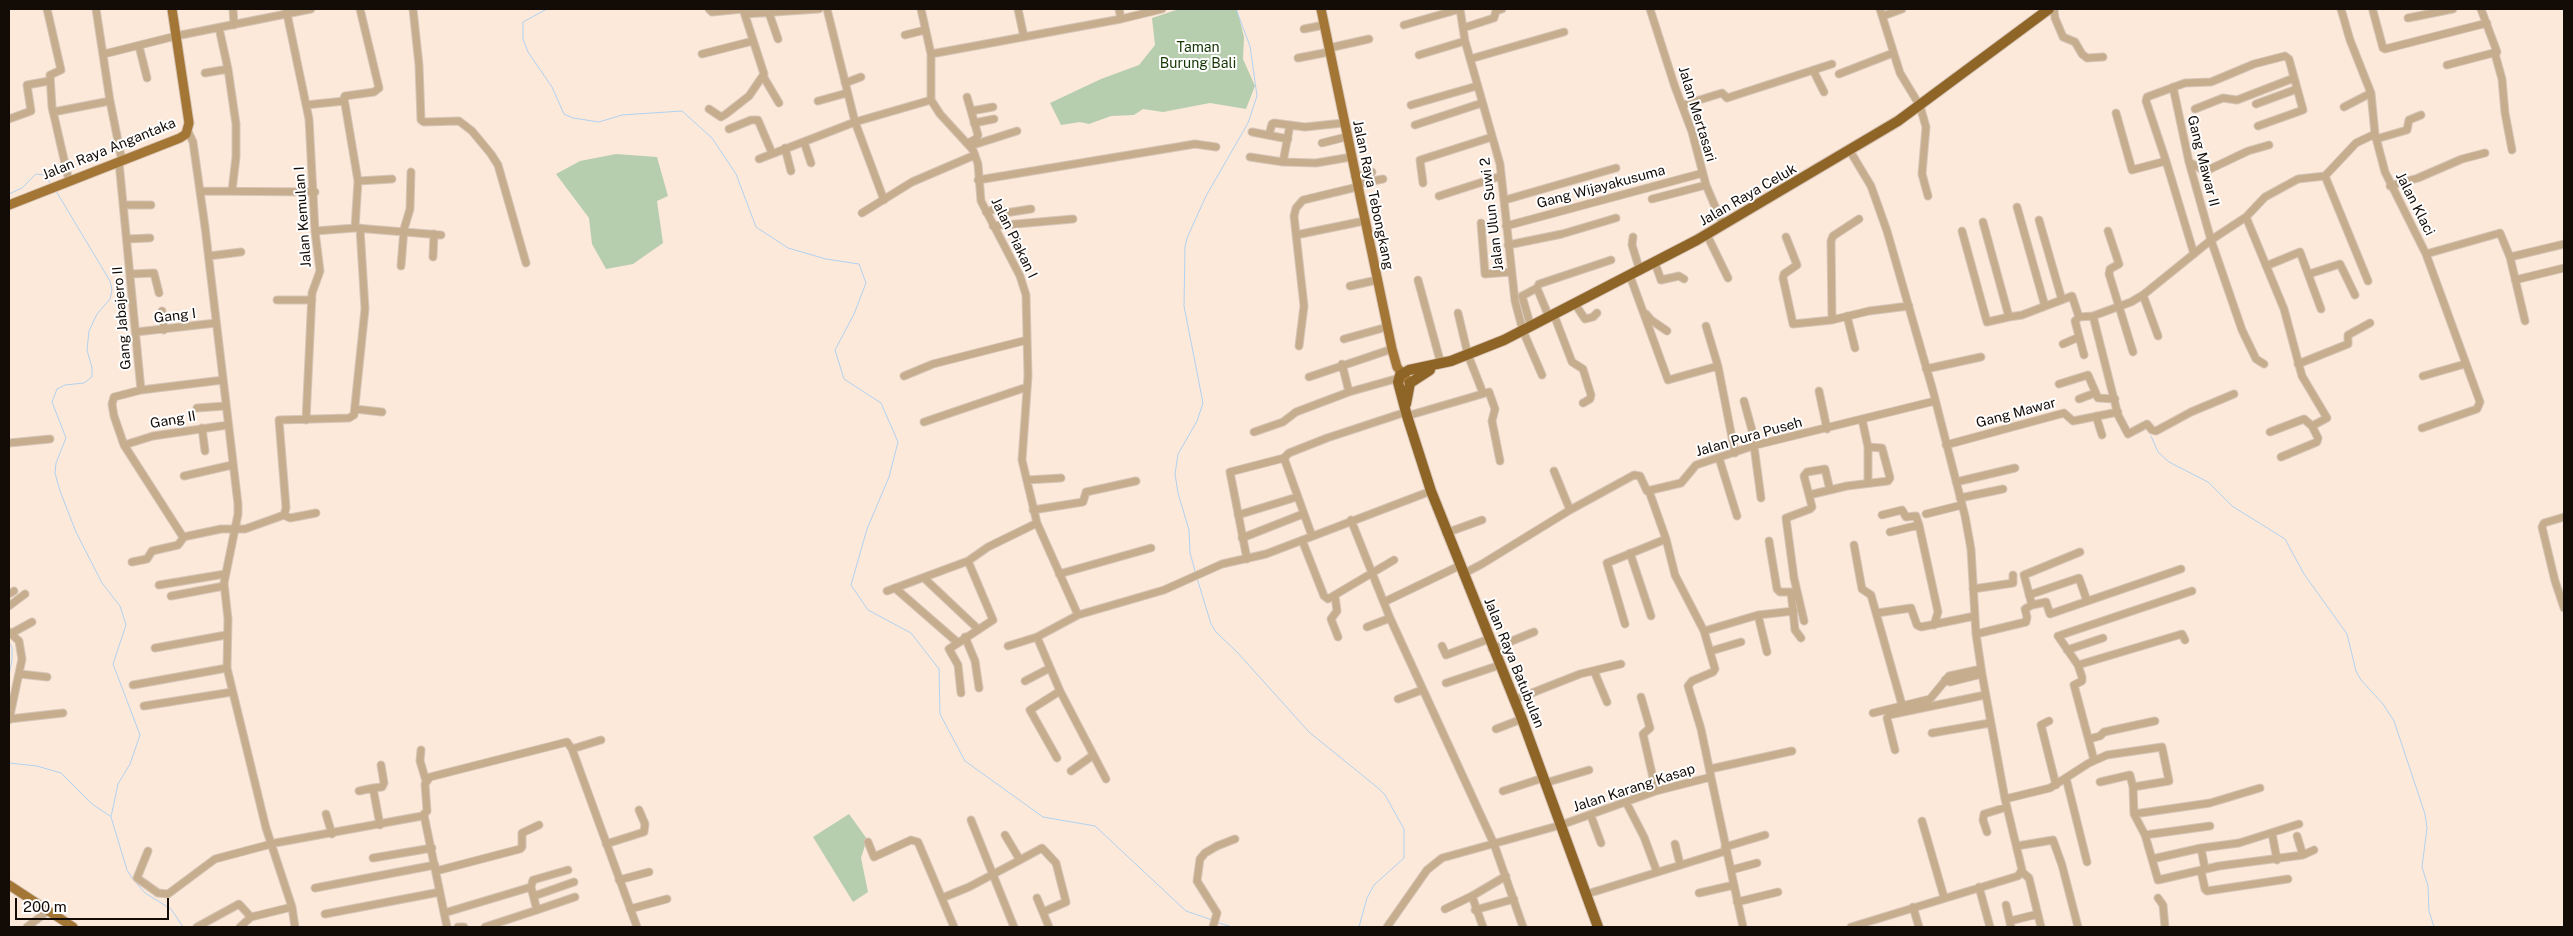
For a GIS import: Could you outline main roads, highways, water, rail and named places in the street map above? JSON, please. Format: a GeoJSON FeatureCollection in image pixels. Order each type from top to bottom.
{"type":"FeatureCollection","features":[{"type":"Feature","properties":{"kind":"highway","name":"Jalan Raya Celuk"},"geometry":{"type":"LineString","coordinates":[[1400,376],[1468,355],[1527,329],[1707,235],[1850,151],[1920,106],[2049,9]]}},
{"type":"Feature","properties":{"kind":"highway","name":"Jalan Raya Celuk"},"geometry":{"type":"LineString","coordinates":[[1410,383],[1439,365]]}},
{"type":"Feature","properties":{"kind":"highway","name":"Jalan Raya Batubulan"},"geometry":{"type":"LineString","coordinates":[[1400,376],[1406,412],[1446,533],[1522,719],[1598,927]]}},
{"type":"Feature","properties":{"kind":"highway","name":"Jalan Raya Batubulan"},"geometry":{"type":"LineString","coordinates":[[1406,412],[1410,383]]}},
{"type":"Feature","properties":{"kind":"main road","name":"Jalan Raya Angantaka"},"geometry":{"type":"LineString","coordinates":[[9,205],[64,180],[180,138],[187,129],[182,68],[172,9]]}},
{"type":"Feature","properties":{"kind":"main road","name":"Jalan Raya Tebongkang"},"geometry":{"type":"LineString","coordinates":[[1321,9],[1343,123],[1392,349],[1400,376],[1410,383]]}},
{"type":"Feature","properties":{"kind":"main road"},"geometry":{"type":"LineString","coordinates":[[9,885],[73,927]]}},
{"type":"Feature","properties":{"kind":"waterway"},"geometry":{"type":"LineString","coordinates":[[547,9],[523,22],[523,39],[528,52],[552,87],[564,114],[573,118],[599,122],[622,115],[682,111],[712,138],[736,174],[756,227],[788,248],[826,259],[859,264],[866,283],[854,314],[835,350],[844,379],[881,403],[898,442],[889,477],[867,529],[851,585],[868,610],[911,633],[939,669],[940,714],[965,761],[1043,817],[1095,826],[1186,911],[1212,920]]}},
{"type":"Feature","properties":{"kind":"waterway"},"geometry":{"type":"LineString","coordinates":[[1196,574],[1190,553],[1189,530],[1178,493],[1175,474],[1178,454],[1197,421],[1203,403],[1184,306],[1185,247],[1187,238],[1206,196],[1248,123],[1257,96],[1250,46],[1236,9]]}},
{"type":"Feature","properties":{"kind":"waterway"},"geometry":{"type":"LineString","coordinates":[[9,194],[22,188],[36,174],[44,175],[51,184]]}},
{"type":"Feature","properties":{"kind":"waterway"},"geometry":{"type":"LineString","coordinates":[[56,191],[110,281],[112,290],[110,299],[97,314],[89,331],[87,350],[92,368],[92,377],[84,383],[65,385],[57,389],[52,402],[66,438],[56,463],[55,473],[60,491],[76,532],[102,583],[120,606],[126,625],[113,664],[140,735],[130,764],[118,784],[111,817],[127,870],[132,878],[145,893],[171,909],[183,927]]}},
{"type":"Feature","properties":{"kind":"waterway"},"geometry":{"type":"LineString","coordinates":[[2151,436],[2158,452],[2169,462],[2208,482],[2232,506],[2285,539],[2304,574],[2347,634],[2356,671],[2361,680],[2383,704],[2394,721],[2425,814],[2427,828],[2422,867],[2428,886],[2429,911],[2434,927]]}},
{"type":"Feature","properties":{"kind":"waterway"},"geometry":{"type":"LineString","coordinates":[[1197,578],[1211,624],[1216,632],[1237,652],[1309,732],[1385,795],[1404,829],[1404,858],[1374,885],[1367,898],[1359,927]]}},
{"type":"Feature","properties":{"kind":"waterway"},"geometry":{"type":"LineString","coordinates":[[9,642],[12,648],[9,676]]}},
{"type":"Feature","properties":{"kind":"waterway"},"geometry":{"type":"LineString","coordinates":[[9,763],[37,766],[61,773],[92,804],[110,816]]}},
{"type":"Feature","properties":{"kind":"waterway"},"geometry":{"type":"LineString","coordinates":[[1219,923],[1232,927]]}},
{"type":"Feature","properties":{"kind":"park label","name":"Taman Burung Bali"},"geometry":{"type":"Point","coordinates":[1198,56]}}]}
